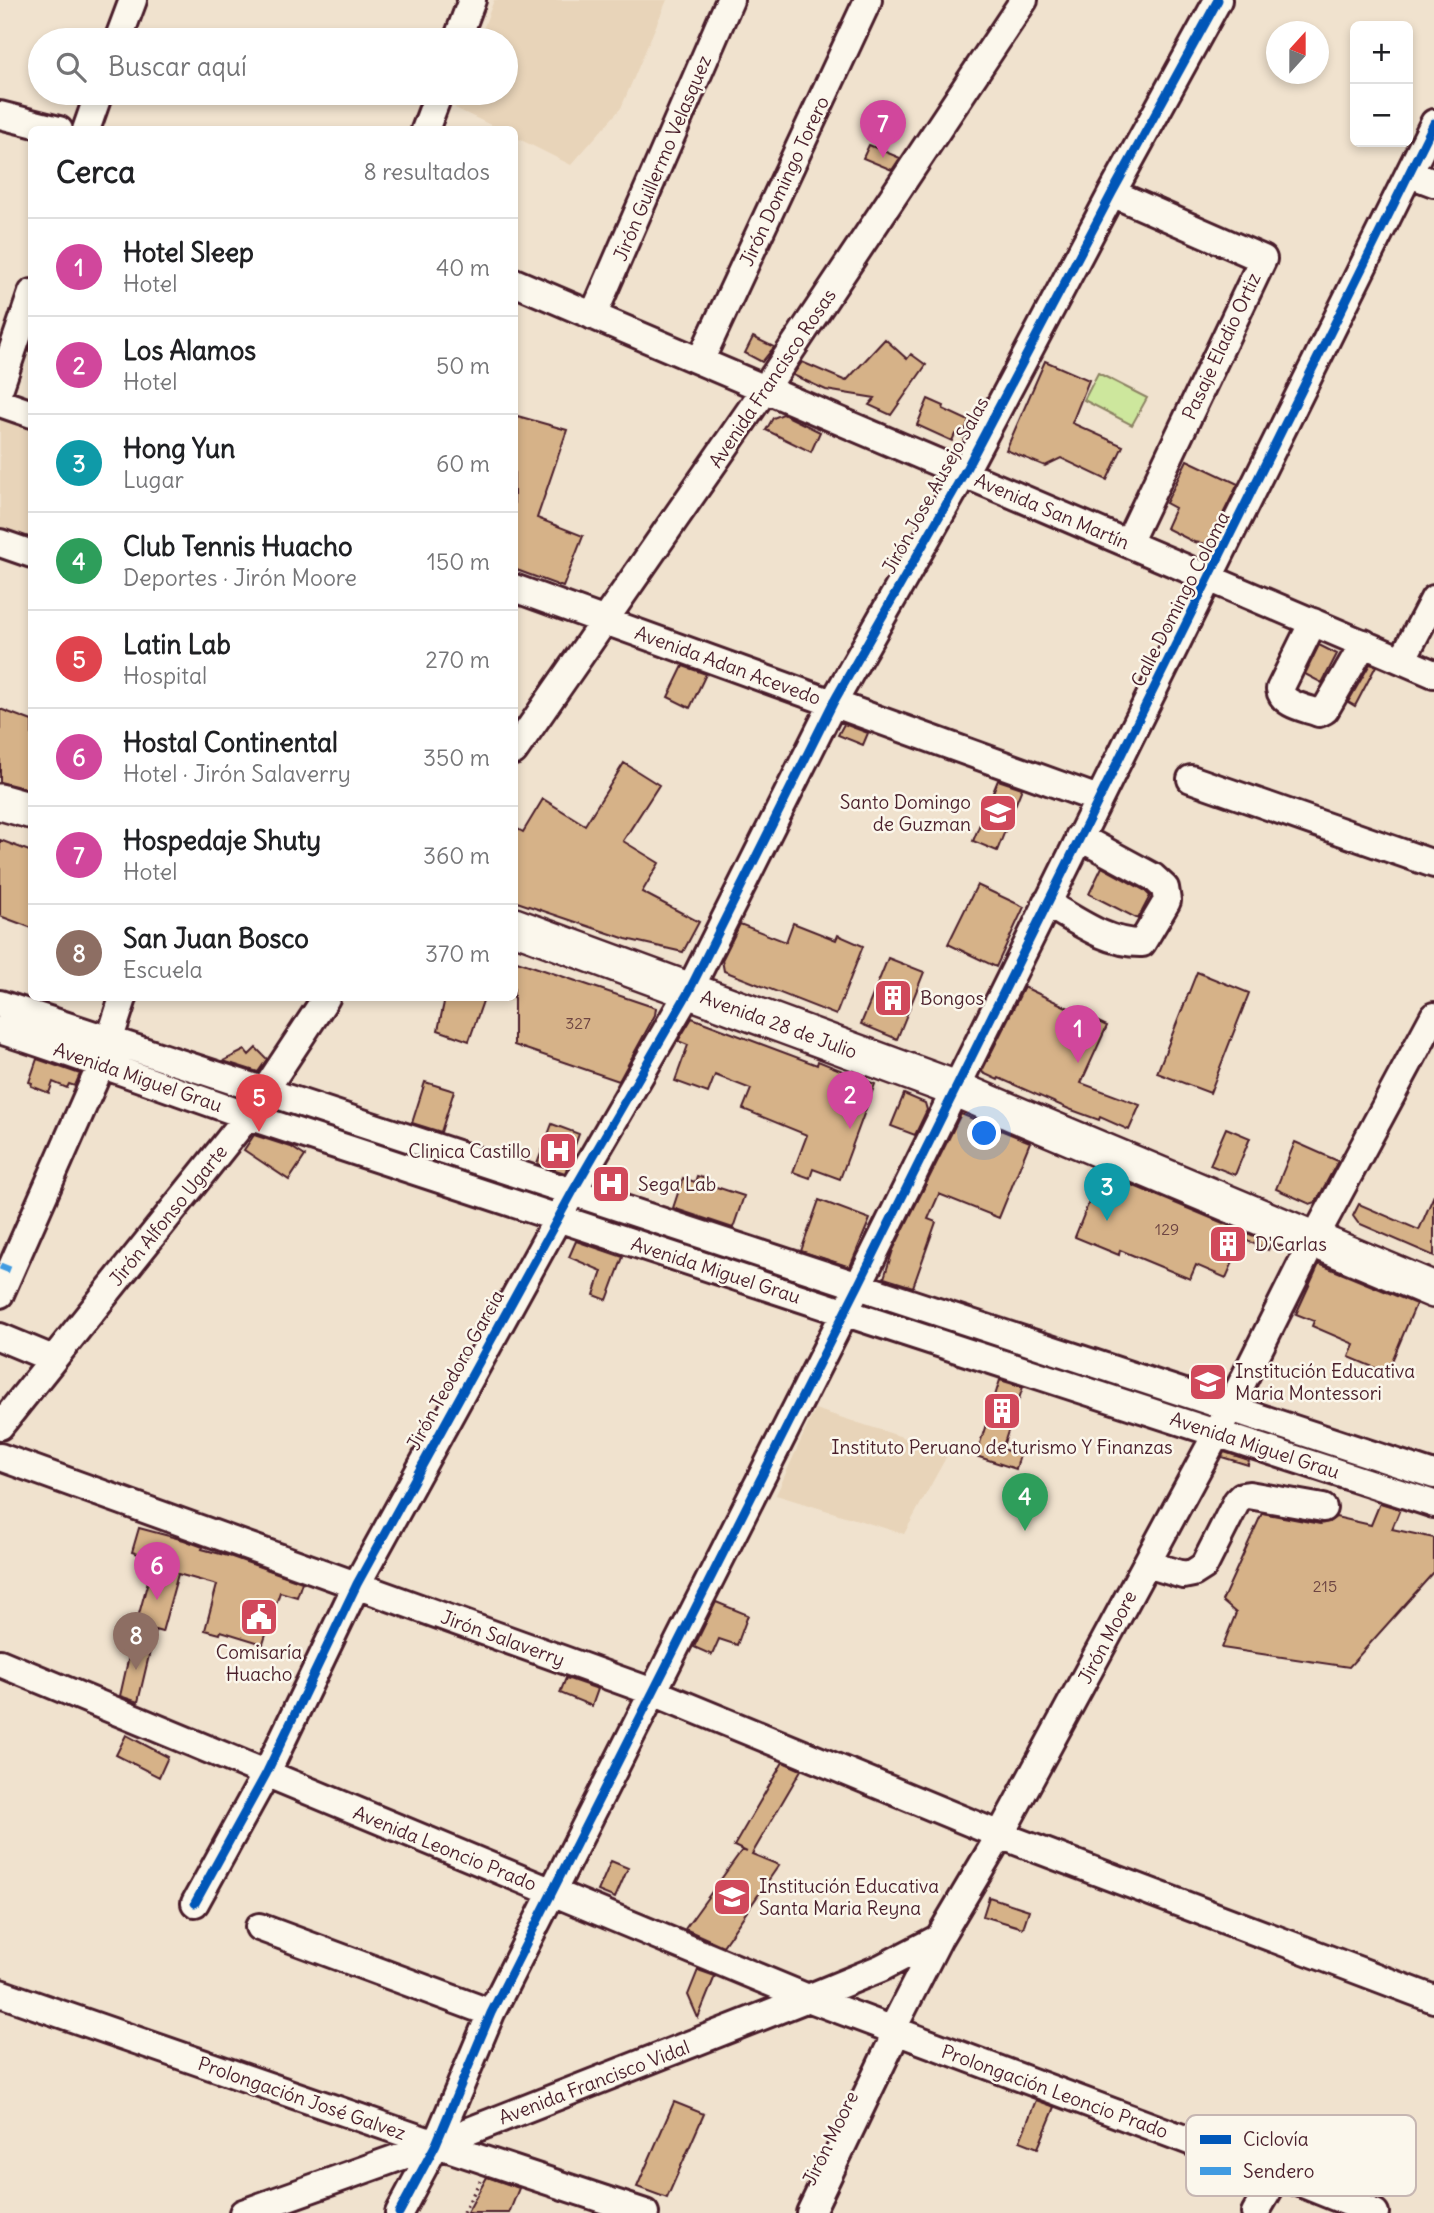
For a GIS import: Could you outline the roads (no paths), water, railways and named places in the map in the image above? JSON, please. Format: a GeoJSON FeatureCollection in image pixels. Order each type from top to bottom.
{"type":"FeatureCollection","features":[{"type":"Feature","properties":{"kind":"main road"},"geometry":{"type":"LineString","coordinates":[[0,802],[28,810]]}},
{"type":"Feature","properties":{"kind":"main road","name":"Avenida 28 de Julio"},"geometry":{"type":"LineString","coordinates":[[518,927],[956,1089],[1434,1290]]}},
{"type":"Feature","properties":{"kind":"street"},"geometry":{"type":"LineString","coordinates":[[122,28],[133,0]]}},
{"type":"Feature","properties":{"kind":"street"},"geometry":{"type":"LineString","coordinates":[[462,28],[472,0]]}},
{"type":"Feature","properties":{"kind":"street","name":"Jirón Guillermo Velasquez"},"geometry":{"type":"LineString","coordinates":[[593,316],[730,0]]}},
{"type":"Feature","properties":{"kind":"street","name":"Jirón Domingo Torero"},"geometry":{"type":"LineString","coordinates":[[700,361],[868,0]]}},
{"type":"Feature","properties":{"kind":"street","name":"Avenida Francisco Rosas"},"geometry":{"type":"LineString","coordinates":[[518,745],[765,389],[1024,0]]}},
{"type":"Feature","properties":{"kind":"street","name":"Jirón Jose Ausejo Salas"},"geometry":{"type":"LineString","coordinates":[[689,991],[833,703],[964,474],[1112,193],[1218,0]]}},
{"type":"Feature","properties":{"kind":"street"},"geometry":{"type":"LineString","coordinates":[[87,126],[95,105]]}},
{"type":"Feature","properties":{"kind":"street"},"geometry":{"type":"LineString","coordinates":[[427,126],[434,105]]}},
{"type":"Feature","properties":{"kind":"street"},"geometry":{"type":"LineString","coordinates":[[0,115],[43,126]]}},
{"type":"Feature","properties":{"kind":"street","name":"Calle Domingo Coloma"},"geometry":{"type":"LineString","coordinates":[[399,2213],[436,2144],[491,2013],[845,1313],[1098,799],[1210,579],[1422,178],[1434,123]]}},
{"type":"Feature","properties":{"kind":"street","name":"Pasaje Eladio Ortiz"},"geometry":{"type":"LineString","coordinates":[[1112,193],[1262,259],[1128,543]]}},
{"type":"Feature","properties":{"kind":"street","name":"Avenida San Martín"},"geometry":{"type":"LineString","coordinates":[[518,284],[1434,674]]}},
{"type":"Feature","properties":{"kind":"street"},"geometry":{"type":"LineString","coordinates":[[0,387],[28,305]]}},
{"type":"Feature","properties":{"kind":"street"},"geometry":{"type":"LineString","coordinates":[[0,403],[28,413]]}},
{"type":"Feature","properties":{"kind":"street"},"geometry":{"type":"LineString","coordinates":[[0,543],[28,553]]}},
{"type":"Feature","properties":{"kind":"street","name":"Avenida Adan Acevedo"},"geometry":{"type":"LineString","coordinates":[[518,589],[1098,799]]}},
{"type":"Feature","properties":{"kind":"street"},"geometry":{"type":"LineString","coordinates":[[1402,660],[1434,599]]}},
{"type":"Feature","properties":{"kind":"street"},"geometry":{"type":"LineString","coordinates":[[1313,622],[1280,689],[1281,695],[1288,702],[1319,713],[1325,710],[1364,643]]}},
{"type":"Feature","properties":{"kind":"street"},"geometry":{"type":"LineString","coordinates":[[1191,779],[1434,864]]}},
{"type":"Feature","properties":{"kind":"street"},"geometry":{"type":"LineString","coordinates":[[1046,904],[1104,935],[1126,943],[1142,943],[1167,901],[1165,888],[1153,877],[1079,837]]}},
{"type":"Feature","properties":{"kind":"street","name":"Jirón Teodoro Garcia"},"geometry":{"type":"LineString","coordinates":[[195,1903],[267,1774],[357,1584],[573,1191],[689,991]]}},
{"type":"Feature","properties":{"kind":"street"},"geometry":{"type":"LineString","coordinates":[[4,1277],[106,1052],[121,1001]]}},
{"type":"Feature","properties":{"kind":"street","name":"Jirón Alfonso Ugarte"},"geometry":{"type":"LineString","coordinates":[[0,1426],[247,1116],[324,1001]]}},
{"type":"Feature","properties":{"kind":"street","name":"Avenida Miguel Grau"},"geometry":{"type":"LineString","coordinates":[[0,1004],[247,1116],[1434,1504]]}},
{"type":"Feature","properties":{"kind":"street","name":"Jirón Moore"},"geometry":{"type":"LineString","coordinates":[[810,2213],[891,2044],[892,2030],[939,1938],[1000,1835],[1147,1564],[1230,1408],[1314,1239],[1434,1016]]}},
{"type":"Feature","properties":{"kind":"street","name":"Avenida Miguel Grau"},"geometry":{"type":"LineString","coordinates":[[0,1030],[106,1052],[266,1091],[1434,1475]]}},
{"type":"Feature","properties":{"kind":"street"},"geometry":{"type":"LineString","coordinates":[[0,1337],[53,1359]]}},
{"type":"Feature","properties":{"kind":"street","name":"Jirón Salaverry"},"geometry":{"type":"LineString","coordinates":[[0,1457],[653,1692],[1000,1835],[1434,1999]]}},
{"type":"Feature","properties":{"kind":"street"},"geometry":{"type":"LineString","coordinates":[[1147,1564],[1183,1575],[1204,1566],[1242,1496],[1323,1508]]}},
{"type":"Feature","properties":{"kind":"street","name":"Avenida Leoncio Prado"},"geometry":{"type":"LineString","coordinates":[[0,1663],[808,1998],[892,2030]]}},
{"type":"Feature","properties":{"kind":"street"},"geometry":{"type":"LineString","coordinates":[[259,1927],[491,2013]]}},
{"type":"Feature","properties":{"kind":"street","name":"Avenida Francisco Vidal"},"geometry":{"type":"LineString","coordinates":[[243,2213],[436,2144],[808,1998],[881,1968],[939,1938]]}},
{"type":"Feature","properties":{"kind":"street","name":"Prolongación José Galvez"},"geometry":{"type":"LineString","coordinates":[[0,1993],[436,2144],[645,2213]]}},
{"type":"Feature","properties":{"kind":"street","name":"Jirón Moore"},"geometry":{"type":"LineString","coordinates":[[793,2213],[878,2040],[892,2030]]}},
{"type":"Feature","properties":{"kind":"street","name":"Prolongación Leoncio Prado"},"geometry":{"type":"LineString","coordinates":[[892,2030],[1186,2140]]}},
{"type":"Feature","properties":{"kind":"street"},"geometry":{"type":"LineString","coordinates":[[1255,2213],[1265,2196]]}},
{"type":"Feature","properties":{"kind":"street","name":"Prolongación Leoncio Prado"},"geometry":{"type":"LineString","coordinates":[[1333,2196],[1375,2213]]}},
{"type":"Feature","properties":{"kind":"place","name":"Hospedaje Shuty"},"geometry":{"type":"Point","coordinates":[883,158]}},
{"type":"Feature","properties":{"kind":"place","name":"Santo Domingo de Guzman"},"geometry":{"type":"Point","coordinates":[998,813]}},
{"type":"Feature","properties":{"kind":"place","name":"Bongos"},"geometry":{"type":"Point","coordinates":[893,998]}},
{"type":"Feature","properties":{"kind":"place","name":"Hotel Sleep"},"geometry":{"type":"Point","coordinates":[1078,1063]}},
{"type":"Feature","properties":{"kind":"place","name":"Los Alamos"},"geometry":{"type":"Point","coordinates":[850,1129]}},
{"type":"Feature","properties":{"kind":"place","name":"Latin Lab"},"geometry":{"type":"Point","coordinates":[259,1132]}},
{"type":"Feature","properties":{"kind":"place","name":"Clinica Castillo"},"geometry":{"type":"Point","coordinates":[558,1151]}},
{"type":"Feature","properties":{"kind":"place","name":"Sega Lab"},"geometry":{"type":"Point","coordinates":[611,1184]}},
{"type":"Feature","properties":{"kind":"place","name":"Hong Yun"},"geometry":{"type":"Point","coordinates":[1107,1221]}},
{"type":"Feature","properties":{"kind":"place","name":"D'Carlas"},"geometry":{"type":"Point","coordinates":[1228,1244]}},
{"type":"Feature","properties":{"kind":"place","name":"Institución Educativa Maria Montessori"},"geometry":{"type":"Point","coordinates":[1208,1382]}},
{"type":"Feature","properties":{"kind":"place","name":"Instituto Peruano de turismo Y Finanzas"},"geometry":{"type":"Point","coordinates":[1002,1411]}},
{"type":"Feature","properties":{"kind":"place","name":"Club Tennis Huacho"},"geometry":{"type":"Point","coordinates":[1025,1531]}},
{"type":"Feature","properties":{"kind":"place","name":"Hostal Continental"},"geometry":{"type":"Point","coordinates":[157,1600]}},
{"type":"Feature","properties":{"kind":"place","name":"Comisaría Huacho"},"geometry":{"type":"Point","coordinates":[259,1617]}},
{"type":"Feature","properties":{"kind":"place","name":"San Juan Bosco"},"geometry":{"type":"Point","coordinates":[136,1670]}},
{"type":"Feature","properties":{"kind":"place","name":"Institución Educativa Santa Maria Reyna"},"geometry":{"type":"Point","coordinates":[732,1897]}}]}
